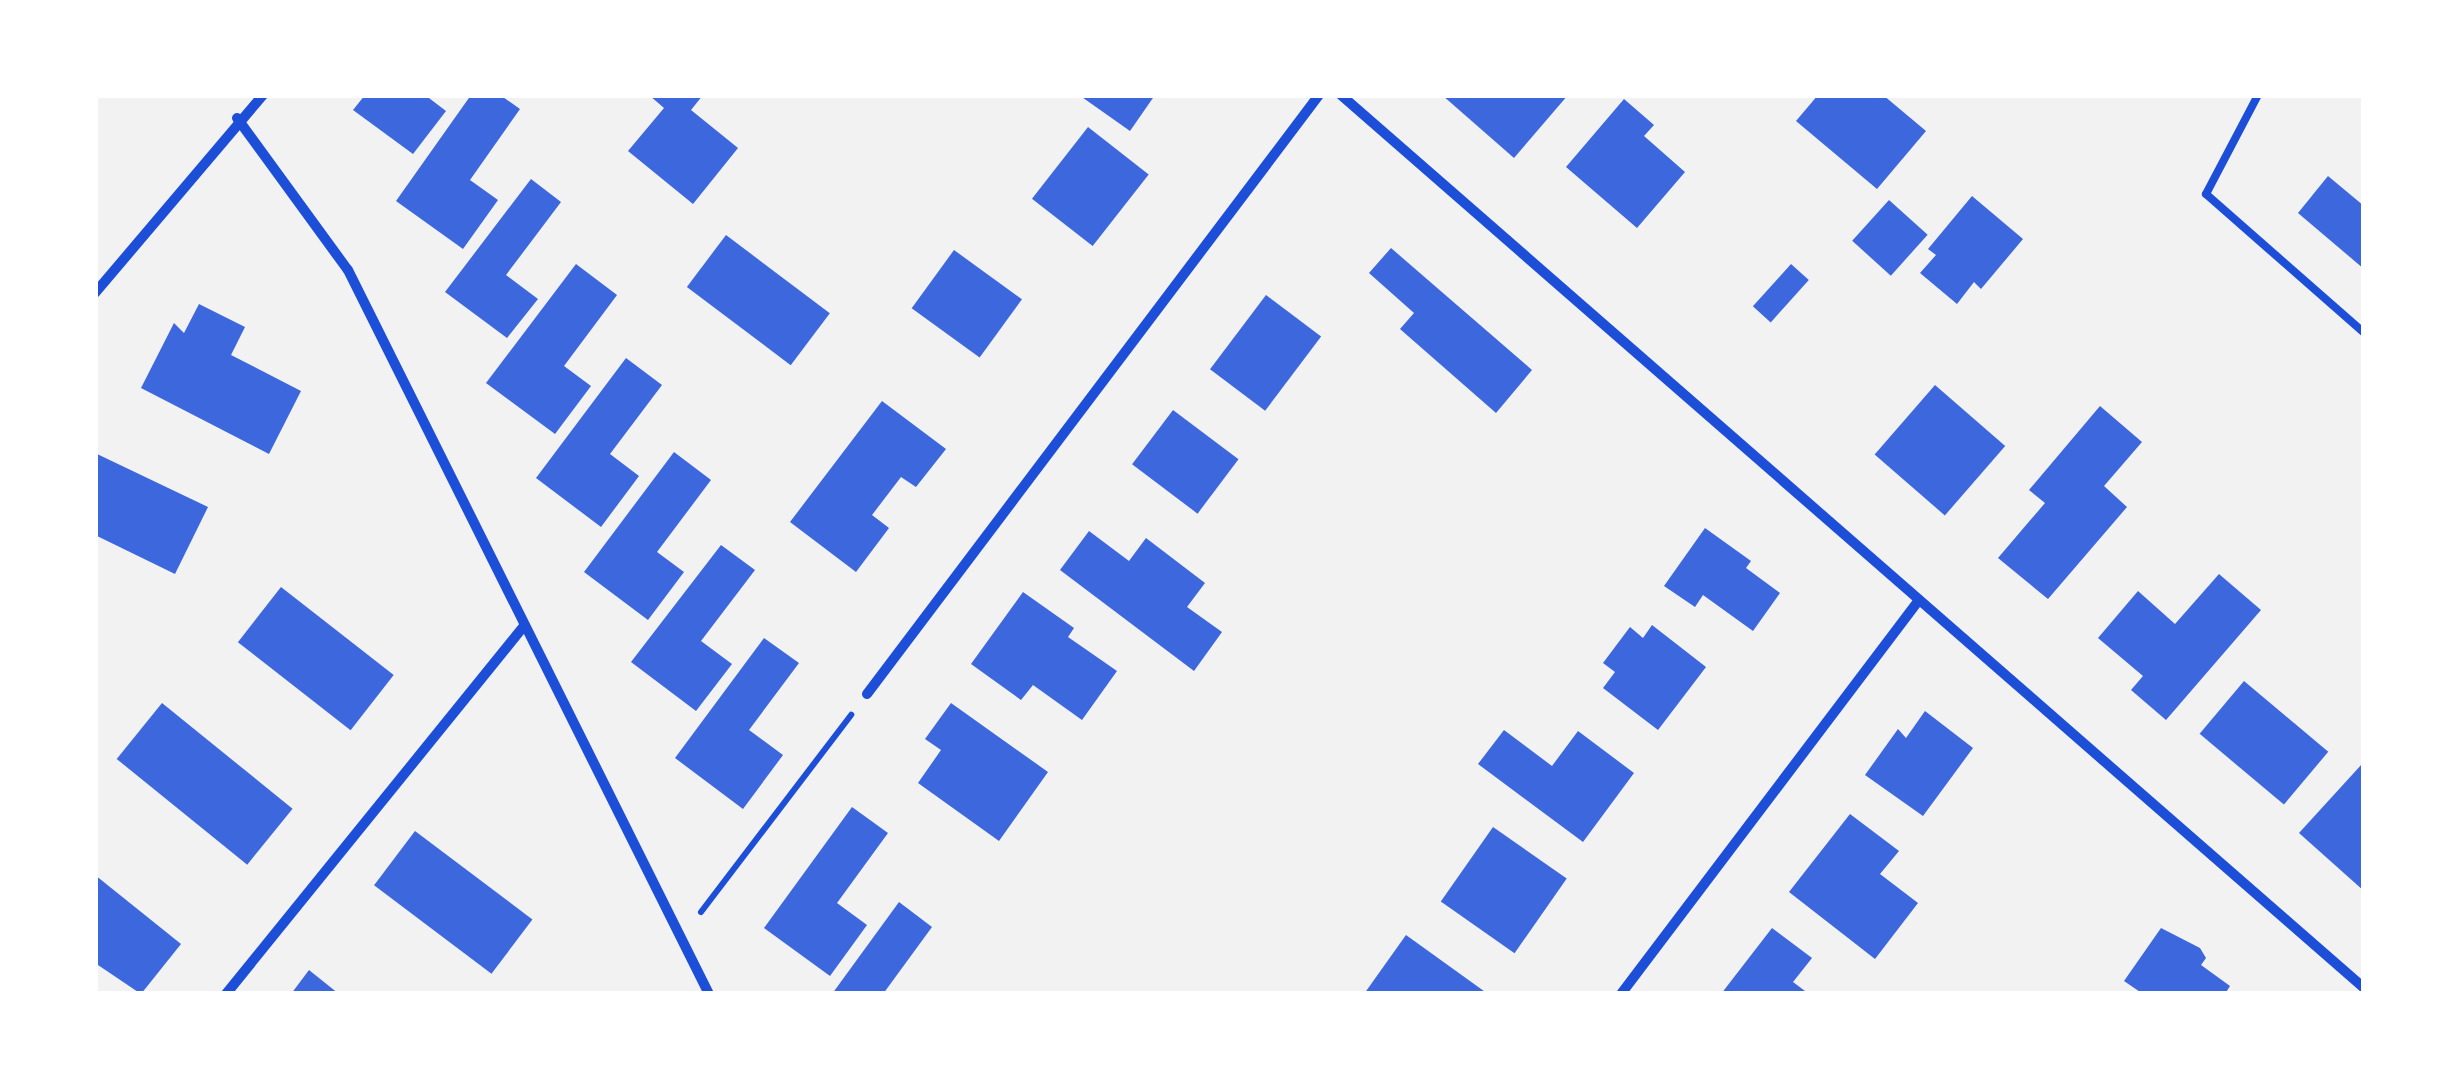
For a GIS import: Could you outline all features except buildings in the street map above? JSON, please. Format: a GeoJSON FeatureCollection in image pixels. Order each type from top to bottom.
{"type":"FeatureCollection","features":[{"type":"Feature","properties":{"kind":"street"},"geometry":{"type":"LineString","coordinates":[[95,293],[237,118],[263,95]]}},
{"type":"Feature","properties":{"kind":"street"},"geometry":{"type":"LineString","coordinates":[[868,694],[1318,95]]}},
{"type":"Feature","properties":{"kind":"street"},"geometry":{"type":"LineString","coordinates":[[1341,95],[2364,988]]}},
{"type":"Feature","properties":{"kind":"street"},"geometry":{"type":"LineString","coordinates":[[237,118],[348,270],[522,628],[709,994]]}},
{"type":"Feature","properties":{"kind":"street"},"geometry":{"type":"LineString","coordinates":[[1621,994],[1919,600]]}},
{"type":"Feature","properties":{"kind":"street"},"geometry":{"type":"LineString","coordinates":[[226,994],[522,628]]}},
{"type":"Feature","properties":{"kind":"lane"},"geometry":{"type":"LineString","coordinates":[[2258,95],[2206,194],[2364,333]]}},
{"type":"Feature","properties":{"kind":"path"},"geometry":{"type":"LineString","coordinates":[[680,938],[868,694]]}}]}
